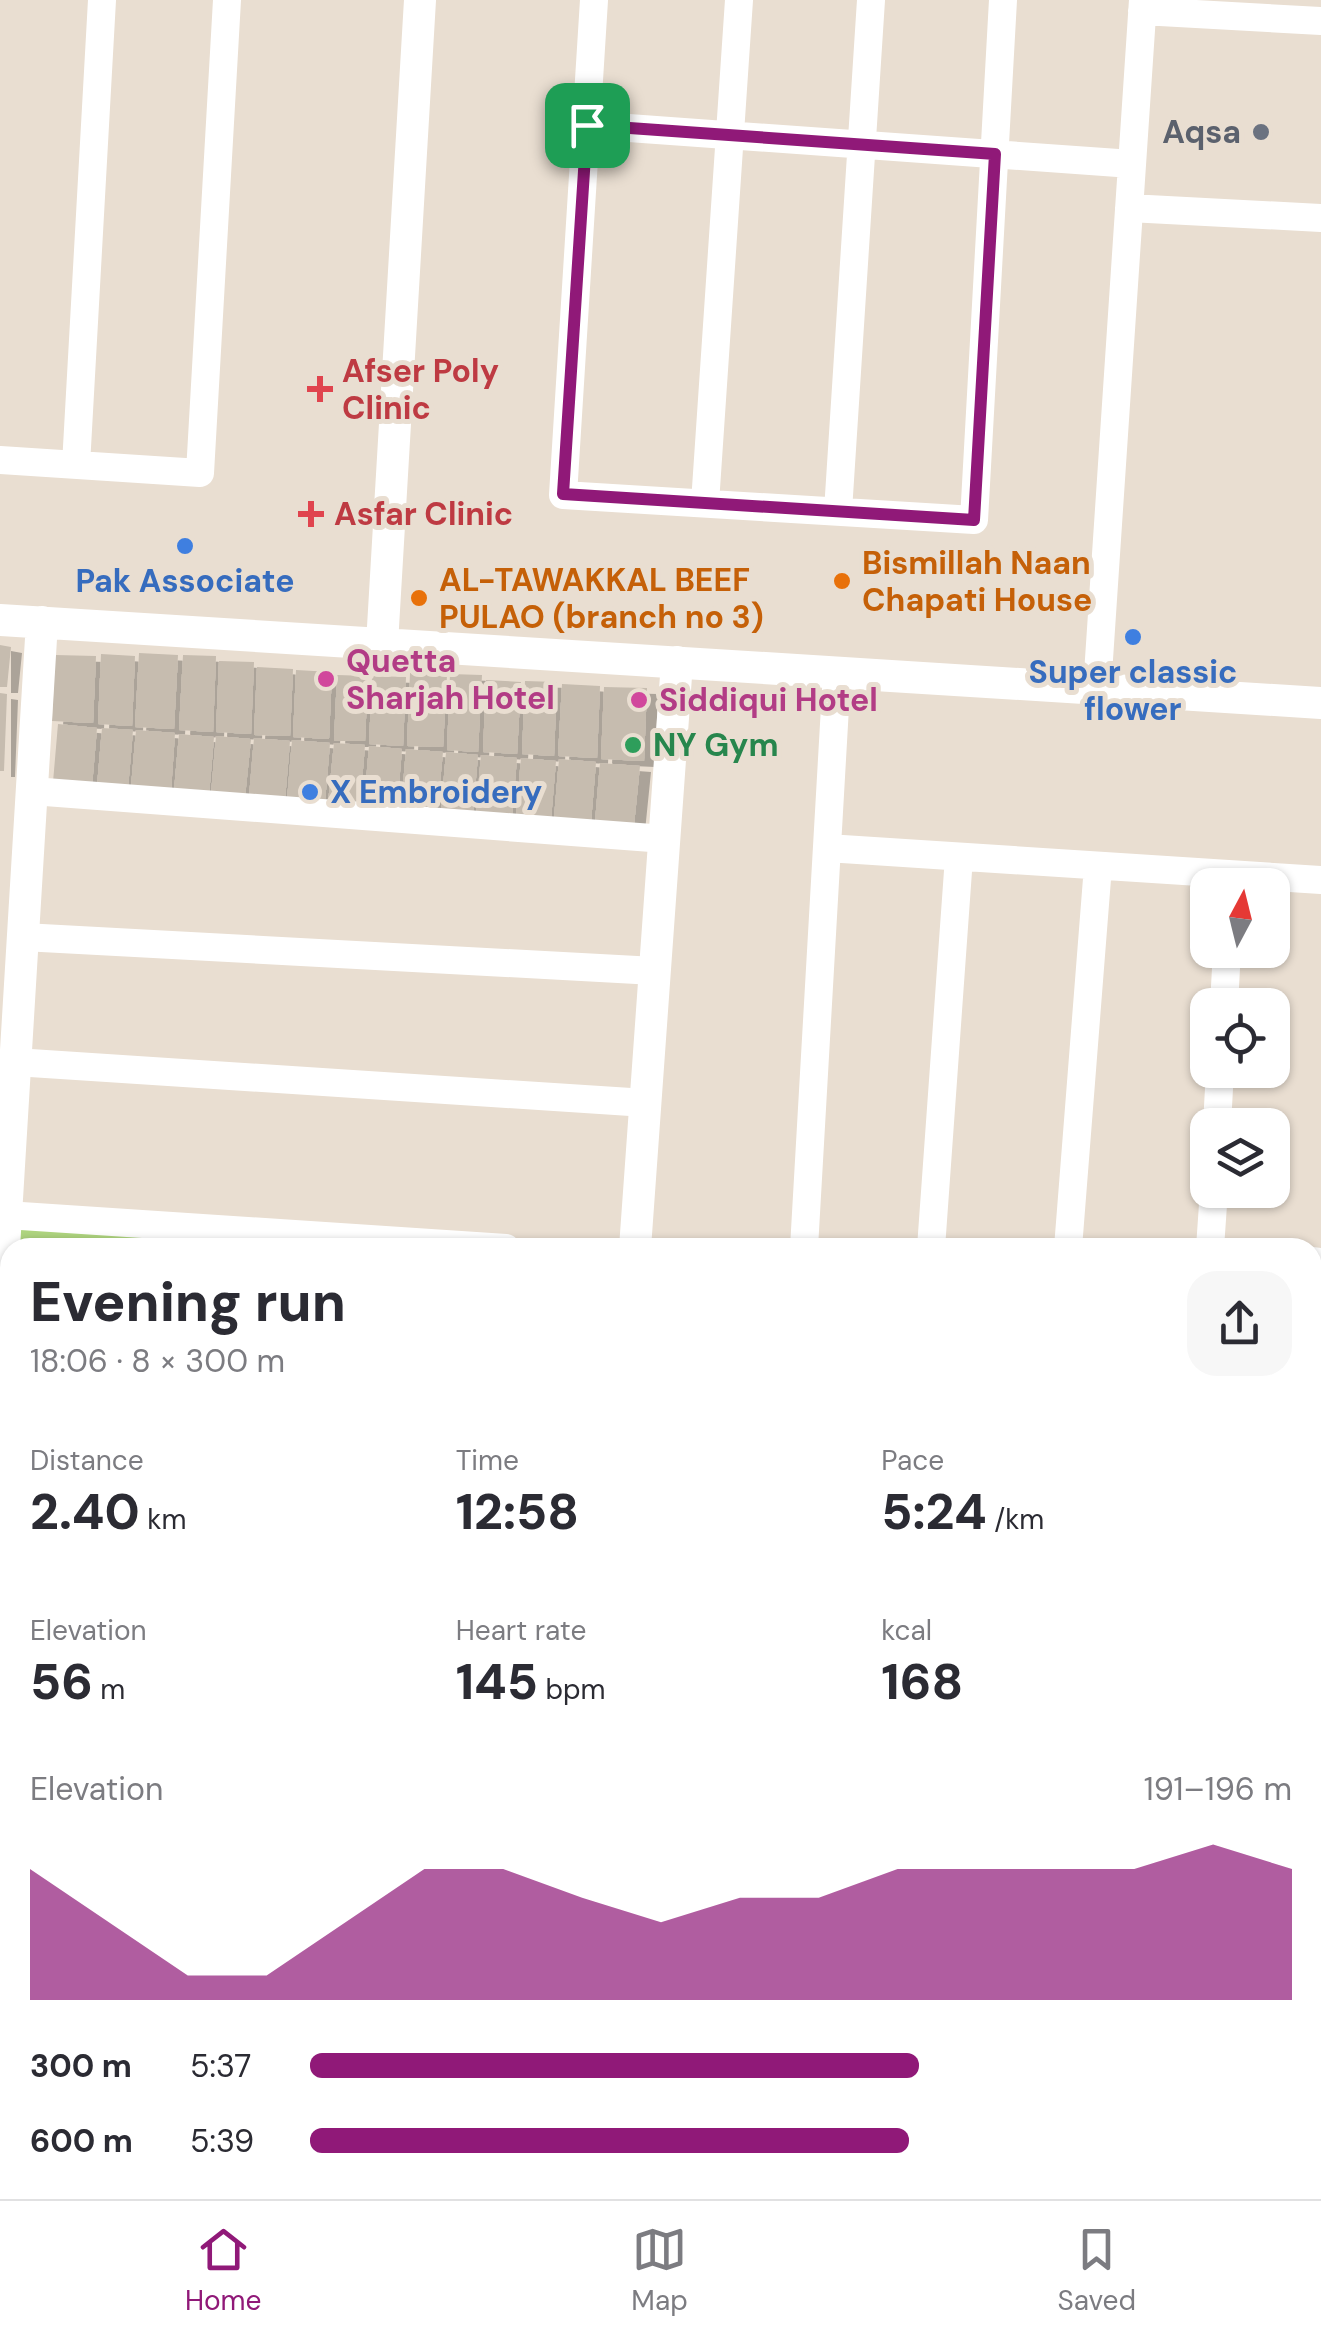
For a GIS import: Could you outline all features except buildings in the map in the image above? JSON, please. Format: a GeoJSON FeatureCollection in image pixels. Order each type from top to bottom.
{"type":"FeatureCollection","features":[{"type":"Feature","properties":{"kind":"street"},"geometry":{"type":"LineString","coordinates":[[76,465],[102,0]]}},
{"type":"Feature","properties":{"kind":"street"},"geometry":{"type":"LineString","coordinates":[[0,460],[200,473],[226,0]]}},
{"type":"Feature","properties":{"kind":"street"},"geometry":{"type":"LineString","coordinates":[[382,644],[420,0]]}},
{"type":"Feature","properties":{"kind":"street"},"geometry":{"type":"LineString","coordinates":[[594,0],[563,494],[974,520],[1003,0]]}},
{"type":"Feature","properties":{"kind":"street"},"geometry":{"type":"LineString","coordinates":[[705,503],[739,0]]}},
{"type":"Feature","properties":{"kind":"street"},"geometry":{"type":"LineString","coordinates":[[838,512],[871,0]]}},
{"type":"Feature","properties":{"kind":"street"},"geometry":{"type":"LineString","coordinates":[[1098,689],[1143,6],[1321,21]]}},
{"type":"Feature","properties":{"kind":"street"},"geometry":{"type":"LineString","coordinates":[[587,125],[1132,164]]}},
{"type":"Feature","properties":{"kind":"street"},"geometry":{"type":"LineString","coordinates":[[1129,208],[1321,218]]}},
{"type":"Feature","properties":{"kind":"street"},"geometry":{"type":"LineString","coordinates":[[0,620],[1321,703]]}},
{"type":"Feature","properties":{"kind":"street"},"geometry":{"type":"LineString","coordinates":[[5,1238],[42,622]]}},
{"type":"Feature","properties":{"kind":"street"},"geometry":{"type":"LineString","coordinates":[[636,1238],[677,662]]}},
{"type":"Feature","properties":{"kind":"street"},"geometry":{"type":"LineString","coordinates":[[805,1238],[837,672]]}},
{"type":"Feature","properties":{"kind":"street"},"geometry":{"type":"LineString","coordinates":[[32,791],[664,840]]}},
{"type":"Feature","properties":{"kind":"street"},"geometry":{"type":"LineString","coordinates":[[827,848],[1190,876]]}},
{"type":"Feature","properties":{"kind":"street"},"geometry":{"type":"LineString","coordinates":[[932,1238],[958,857]]}},
{"type":"Feature","properties":{"kind":"street"},"geometry":{"type":"LineString","coordinates":[[1069,1238],[1098,866]]}},
{"type":"Feature","properties":{"kind":"street"},"geometry":{"type":"LineString","coordinates":[[1290,880],[1321,880]]}},
{"type":"Feature","properties":{"kind":"street"},"geometry":{"type":"LineString","coordinates":[[23,937],[655,971]]}},
{"type":"Feature","properties":{"kind":"street"},"geometry":{"type":"LineString","coordinates":[[15,1062],[646,1103]]}},
{"type":"Feature","properties":{"kind":"street"},"geometry":{"type":"LineString","coordinates":[[1211,1238],[1213,1208]]}},
{"type":"Feature","properties":{"kind":"street"},"geometry":{"type":"LineString","coordinates":[[6,1215],[354,1238]]}},
{"type":"Feature","properties":{"kind":"green space"},"geometry":{"type":"Polygon","coordinates":[[[6,1215],[365,1238],[5,1238],[6,1215]]]}},
{"type":"Feature","properties":{"kind":"place","name":"Aqsa"},"geometry":{"type":"Point","coordinates":[1261,132]}},
{"type":"Feature","properties":{"kind":"place","name":"Afser Poly Clinic"},"geometry":{"type":"Point","coordinates":[320,389]}},
{"type":"Feature","properties":{"kind":"place","name":"Asfar Clinic"},"geometry":{"type":"Point","coordinates":[311,514]}},
{"type":"Feature","properties":{"kind":"place","name":"Pak Associate"},"geometry":{"type":"Point","coordinates":[185,546]}},
{"type":"Feature","properties":{"kind":"place","name":"Bismillah Naan Chapati House"},"geometry":{"type":"Point","coordinates":[842,581]}},
{"type":"Feature","properties":{"kind":"place","name":"AL-TAWAKKAL BEEF PULAO (branch no 3)"},"geometry":{"type":"Point","coordinates":[419,598]}},
{"type":"Feature","properties":{"kind":"place","name":"Super classic flower"},"geometry":{"type":"Point","coordinates":[1133,637]}},
{"type":"Feature","properties":{"kind":"place","name":"Quetta Sharjah Hotel"},"geometry":{"type":"Point","coordinates":[326,679]}},
{"type":"Feature","properties":{"kind":"place","name":"Siddiqui Hotel"},"geometry":{"type":"Point","coordinates":[639,700]}},
{"type":"Feature","properties":{"kind":"place","name":"NY Gym"},"geometry":{"type":"Point","coordinates":[633,745]}},
{"type":"Feature","properties":{"kind":"place","name":"X Embroidery"},"geometry":{"type":"Point","coordinates":[310,792]}},
{"type":"Feature","properties":{"kind":"route"},"geometry":{"type":"LineString","coordinates":[[587,125],[995,154],[974,520],[563,494],[587,125]]}}]}
